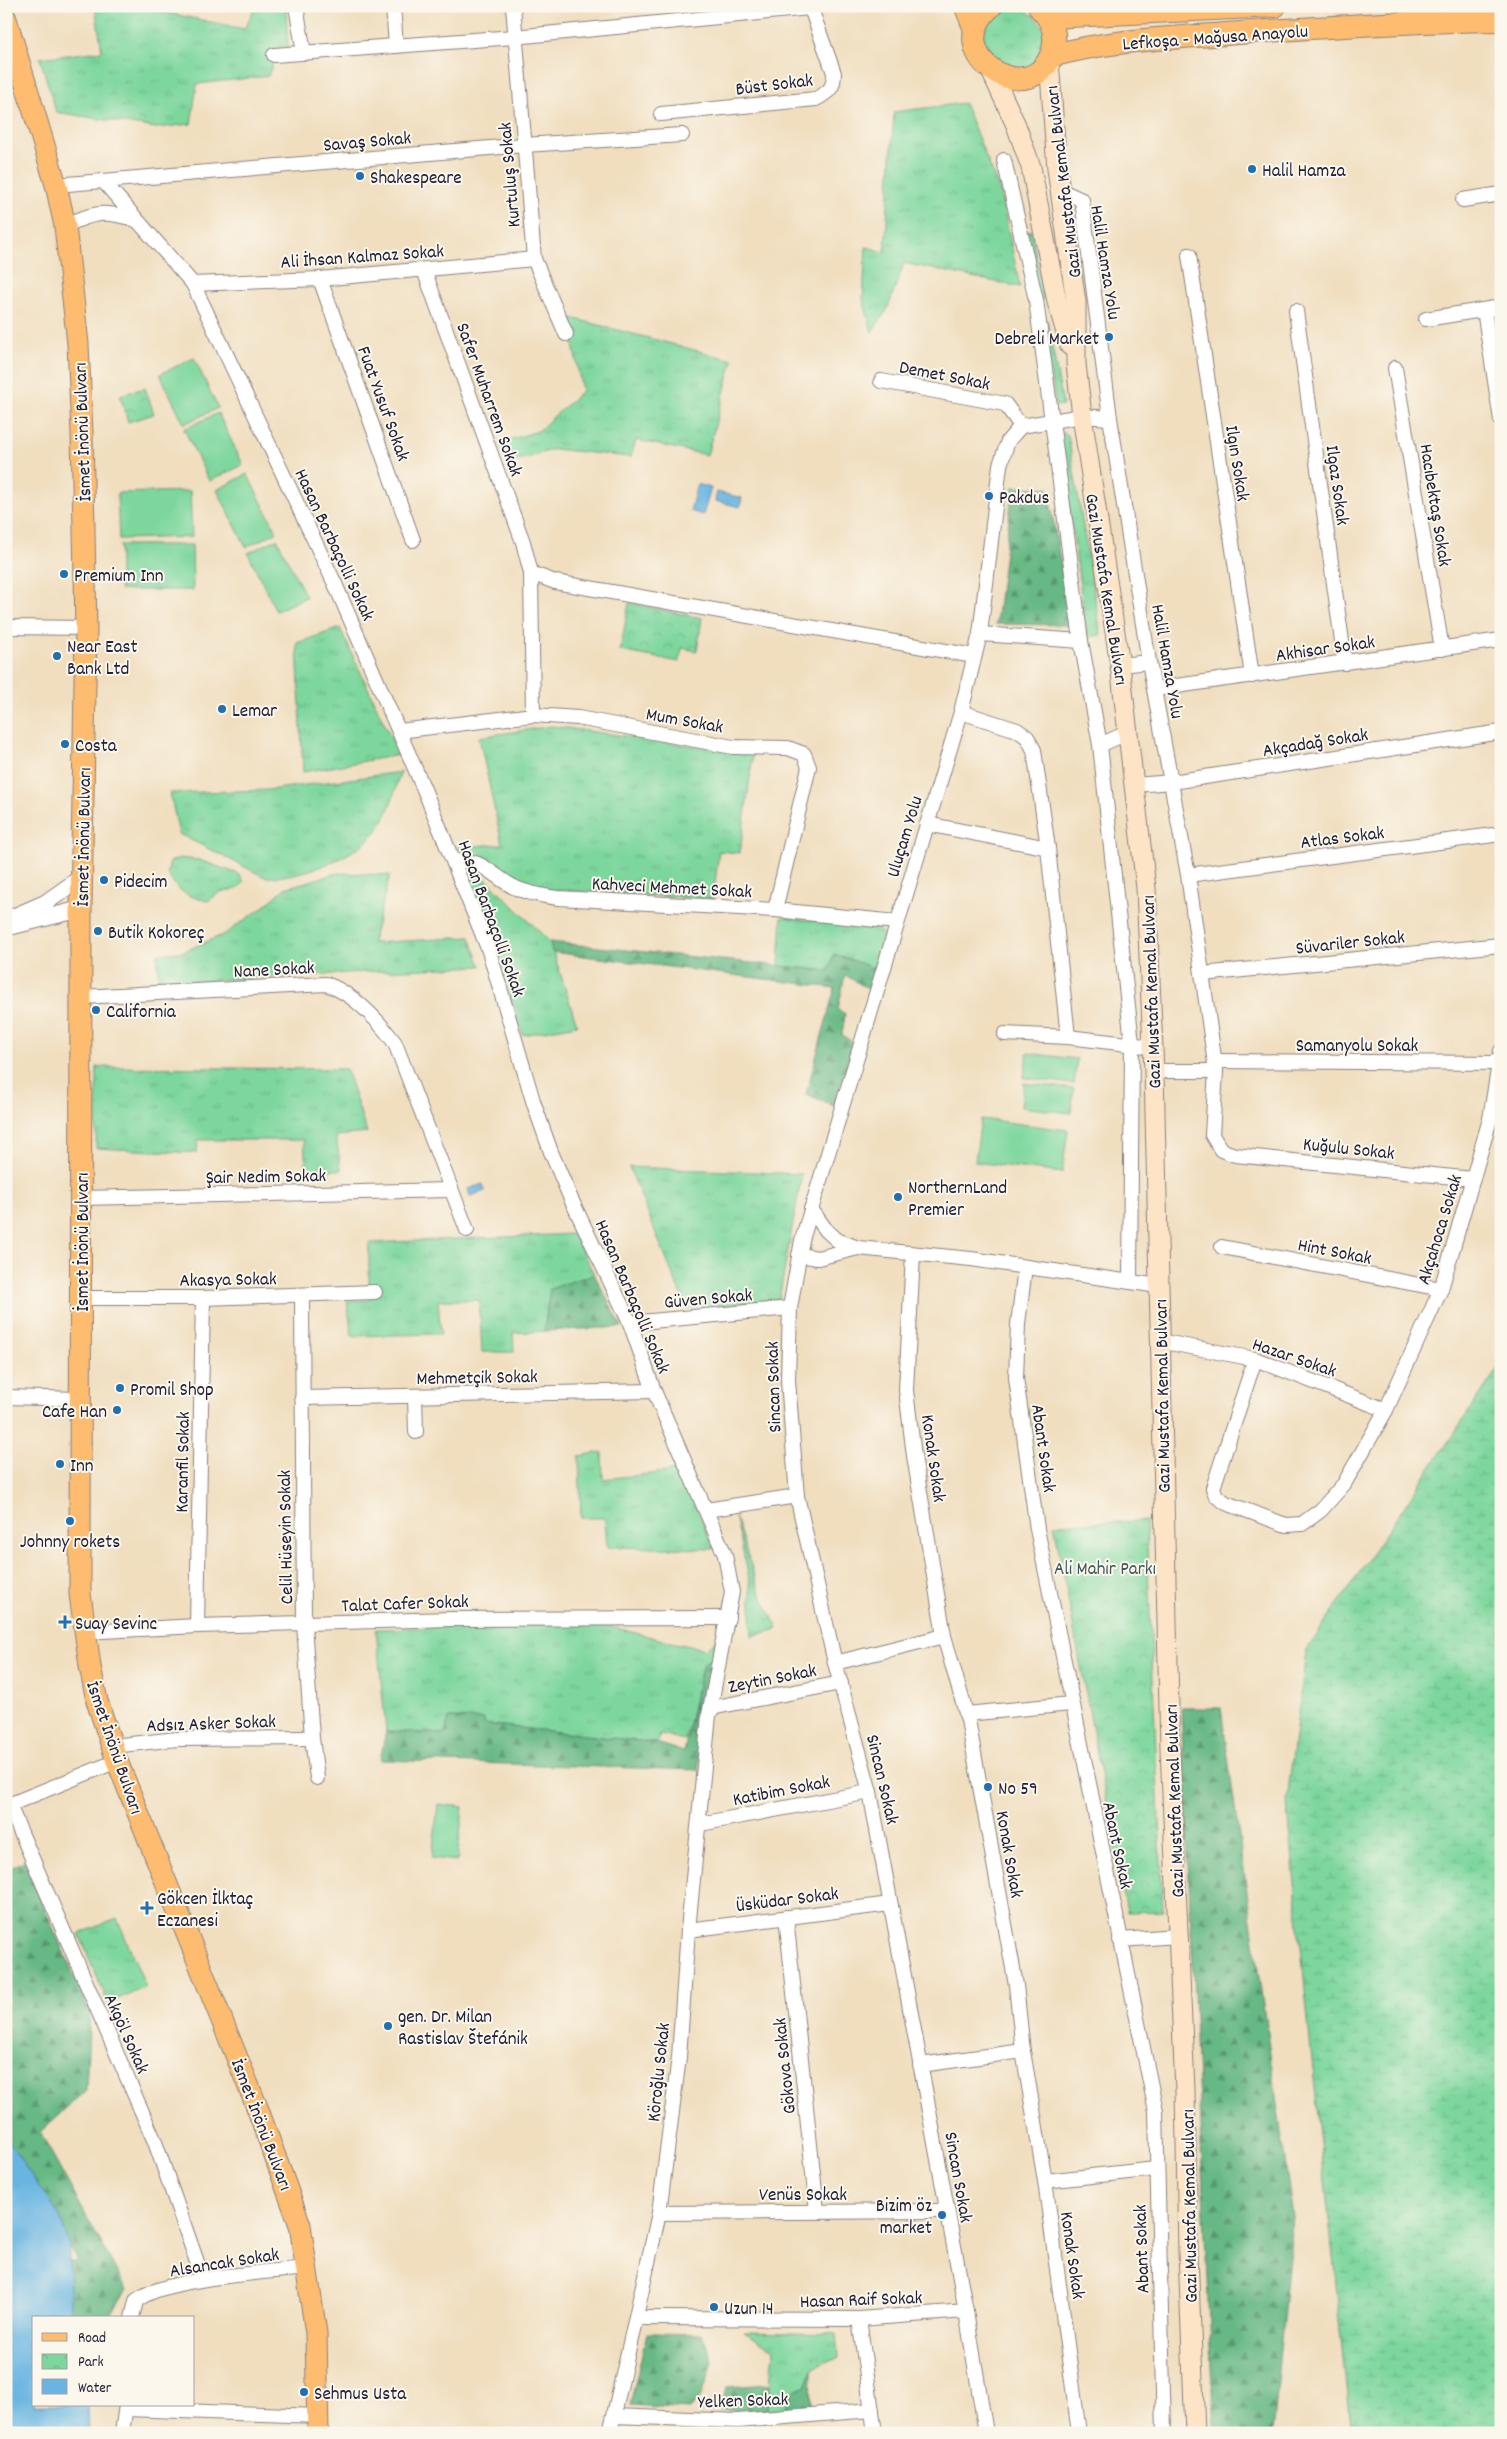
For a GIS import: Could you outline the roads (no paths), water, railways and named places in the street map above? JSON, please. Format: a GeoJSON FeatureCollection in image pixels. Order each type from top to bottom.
{"type":"FeatureCollection","features":[{"type":"Feature","properties":{"kind":"highway"},"geometry":{"type":"LineString","coordinates":[[991,6],[983,13],[975,31],[977,53],[991,71],[1003,77],[1016,79],[1029,76],[1040,70],[1050,58],[1054,43],[1054,30],[1045,11],[1126,14],[1274,6]]}},
{"type":"Feature","properties":{"kind":"highway"},"geometry":{"type":"LineString","coordinates":[[1105,6],[1126,14]]}},
{"type":"Feature","properties":{"kind":"highway","name":"Lefkoşa - Mağusa Anayolu"},"geometry":{"type":"LineString","coordinates":[[1050,58],[1092,46],[1128,41],[1304,29],[1501,20]]}},
{"type":"Feature","properties":{"kind":"main road"},"geometry":{"type":"LineString","coordinates":[[965,6],[975,31]]}},
{"type":"Feature","properties":{"kind":"main road","name":"İsmet İnönü Bulvarı"},"geometry":{"type":"LineString","coordinates":[[6,19],[56,185],[65,226],[78,344],[86,628],[81,909],[80,1399],[80,1594],[84,1632],[98,1701],[114,1754],[281,2166],[300,2226],[316,2332],[318,2424]]}},
{"type":"Feature","properties":{"kind":"main road","name":"Gazi Mustafa Kemal Bulvarı"},"geometry":{"type":"LineString","coordinates":[[1050,58],[1060,190],[1076,302],[1076,364],[1082,416],[1120,665],[1146,888],[1154,1071],[1170,1749],[1185,2090],[1188,2253],[1196,2433]]}},
{"type":"Feature","properties":{"kind":"main road","name":"Gazi Mustafa Kemal Bulvarı"},"geometry":{"type":"LineString","coordinates":[[991,71],[1016,125],[1031,167],[1060,311],[1076,364]]}},
{"type":"Feature","properties":{"kind":"street"},"geometry":{"type":"LineString","coordinates":[[296,6],[304,53]]}},
{"type":"Feature","properties":{"kind":"street"},"geometry":{"type":"LineString","coordinates":[[393,6],[396,46]]}},
{"type":"Feature","properties":{"kind":"street","name":"Kurtuluş Sokak"},"geometry":{"type":"LineString","coordinates":[[513,6],[514,37],[534,259],[566,334]]}},
{"type":"Feature","properties":{"kind":"street"},"geometry":{"type":"LineString","coordinates":[[274,55],[514,37],[810,7]]}},
{"type":"Feature","properties":{"kind":"street","name":"Büst Sokak"},"geometry":{"type":"LineString","coordinates":[[657,136],[663,113],[816,99],[829,92],[834,84],[834,73],[810,7]]}},
{"type":"Feature","properties":{"kind":"street","name":"Savaş Sokak"},"geometry":{"type":"LineString","coordinates":[[56,185],[524,146],[682,135]]}},
{"type":"Feature","properties":{"kind":"street"},"geometry":{"type":"LineString","coordinates":[[1004,160],[1038,314],[1081,641],[1100,745],[1132,1044],[1130,1282]]}},
{"type":"Feature","properties":{"kind":"street","name":"Hasan Barbaçolli Sokak"},"geometry":{"type":"LineString","coordinates":[[104,182],[193,284],[335,584],[454,862],[489,951],[534,1104],[552,1152],[571,1199],[630,1323],[654,1391],[725,1555],[732,1592],[712,1710]]}},
{"type":"Feature","properties":{"kind":"street","name":"Halil Hamza Yolu"},"geometry":{"type":"LineString","coordinates":[[1060,190],[1082,200],[1110,418],[1150,662],[1188,875],[1215,1066],[1212,1135],[1221,1150]]}},
{"type":"Feature","properties":{"kind":"street"},"geometry":{"type":"LineString","coordinates":[[1463,200],[1501,194]]}},
{"type":"Feature","properties":{"kind":"street"},"geometry":{"type":"LineString","coordinates":[[65,226],[92,214],[106,213],[137,220]]}},
{"type":"Feature","properties":{"kind":"street","name":"Ilgın Sokak"},"geometry":{"type":"LineString","coordinates":[[1189,256],[1252,676]]}},
{"type":"Feature","properties":{"kind":"street","name":"Ali İhsan Kalmaz Sokak"},"geometry":{"type":"LineString","coordinates":[[193,284],[320,279],[534,259]]}},
{"type":"Feature","properties":{"kind":"street","name":"Safer Muharrem Sokak"},"geometry":{"type":"LineString","coordinates":[[424,270],[523,542],[531,573],[533,715]]}},
{"type":"Feature","properties":{"kind":"street","name":"Fuat Yusuf Sokak"},"geometry":{"type":"LineString","coordinates":[[320,279],[413,540]]}},
{"type":"Feature","properties":{"kind":"street"},"geometry":{"type":"LineString","coordinates":[[1426,319],[1501,307]]}},
{"type":"Feature","properties":{"kind":"street"},"geometry":{"type":"LineString","coordinates":[[1484,310],[1501,420]]}},
{"type":"Feature","properties":{"kind":"street"},"geometry":{"type":"LineString","coordinates":[[1038,314],[1060,311]]}},
{"type":"Feature","properties":{"kind":"street","name":"Ilgaz Sokak"},"geometry":{"type":"LineString","coordinates":[[1296,312],[1345,663]]}},
{"type":"Feature","properties":{"kind":"street","name":"Hacıbektaş Sokak"},"geometry":{"type":"LineString","coordinates":[[1395,368],[1442,649]]}},
{"type":"Feature","properties":{"kind":"street","name":"Demet Sokak"},"geometry":{"type":"LineString","coordinates":[[881,381],[1005,404],[1021,426]]}},
{"type":"Feature","properties":{"kind":"street"},"geometry":{"type":"LineString","coordinates":[[1021,426],[1082,416],[1110,418]]}},
{"type":"Feature","properties":{"kind":"street","name":"Uluçam Yolu"},"geometry":{"type":"LineString","coordinates":[[799,1255],[961,712],[980,634],[1000,465],[1008,441],[1021,426]]}},
{"type":"Feature","properties":{"kind":"street"},"geometry":{"type":"LineString","coordinates":[[531,573],[564,583],[974,656]]}},
{"type":"Feature","properties":{"kind":"street"},"geometry":{"type":"LineString","coordinates":[[6,627],[86,628]]}},
{"type":"Feature","properties":{"kind":"street"},"geometry":{"type":"LineString","coordinates":[[980,634],[1081,641]]}},
{"type":"Feature","properties":{"kind":"street","name":"Akhisar Sokak"},"geometry":{"type":"LineString","coordinates":[[1155,689],[1501,640]]}},
{"type":"Feature","properties":{"kind":"street"},"geometry":{"type":"LineString","coordinates":[[1120,665],[1150,662]]}},
{"type":"Feature","properties":{"kind":"street"},"geometry":{"type":"LineString","coordinates":[[961,712],[1017,730],[1027,737],[1034,750],[1048,848],[1068,1037]]}},
{"type":"Feature","properties":{"kind":"street","name":"Mum Sokak"},"geometry":{"type":"LineString","coordinates":[[399,731],[533,715],[578,718],[733,747],[788,748],[804,754],[809,767],[775,910]]}},
{"type":"Feature","properties":{"kind":"street"},"geometry":{"type":"LineString","coordinates":[[1100,745],[1129,732]]}},
{"type":"Feature","properties":{"kind":"street","name":"Akçadağ Sokak"},"geometry":{"type":"LineString","coordinates":[[1135,785],[1172,782],[1501,732]]}},
{"type":"Feature","properties":{"kind":"street"},"geometry":{"type":"LineString","coordinates":[[927,824],[1048,848]]}},
{"type":"Feature","properties":{"kind":"street","name":"Atlas Sokak"},"geometry":{"type":"LineString","coordinates":[[1188,875],[1501,834]]}},
{"type":"Feature","properties":{"kind":"street","name":"Kahveci Mehmet Sokak"},"geometry":{"type":"LineString","coordinates":[[454,862],[466,860],[480,865],[515,888],[543,896],[775,910],[897,922]]}},
{"type":"Feature","properties":{"kind":"street"},"geometry":{"type":"LineString","coordinates":[[6,920],[45,903],[82,877]]}},
{"type":"Feature","properties":{"kind":"street"},"geometry":{"type":"LineString","coordinates":[[6,927],[81,909]]}},
{"type":"Feature","properties":{"kind":"street","name":"Süvariler Sokak"},"geometry":{"type":"LineString","coordinates":[[1202,974],[1501,945]]}},
{"type":"Feature","properties":{"kind":"street","name":"Nane Sokak"},"geometry":{"type":"LineString","coordinates":[[81,997],[326,984],[340,988],[380,1023],[395,1043],[467,1230]]}},
{"type":"Feature","properties":{"kind":"street"},"geometry":{"type":"LineString","coordinates":[[1005,1034],[1068,1037],[1153,1047]]}},
{"type":"Feature","properties":{"kind":"street","name":"Samanyolu Sokak"},"geometry":{"type":"LineString","coordinates":[[1154,1071],[1215,1066],[1500,1057]]}},
{"type":"Feature","properties":{"kind":"street","name":"Akçahoca Sokak"},"geometry":{"type":"LineString","coordinates":[[1255,1359],[1213,1488],[1216,1496],[1226,1503],[1286,1526],[1302,1524],[1321,1510],[1344,1484],[1386,1410],[1441,1289],[1490,1119],[1500,1057]]}},
{"type":"Feature","properties":{"kind":"street","name":"Kuğulu Sokak"},"geometry":{"type":"LineString","coordinates":[[1221,1150],[1235,1155],[1473,1179]]}},
{"type":"Feature","properties":{"kind":"street","name":"Şair Nedim Sokak"},"geometry":{"type":"LineString","coordinates":[[81,1198],[451,1190]]}},
{"type":"Feature","properties":{"kind":"street"},"geometry":{"type":"LineString","coordinates":[[812,1209],[826,1230],[838,1240],[858,1248],[1025,1267],[1159,1286]]}},
{"type":"Feature","properties":{"kind":"street","name":"Hint Sokak"},"geometry":{"type":"LineString","coordinates":[[1222,1247],[1441,1289]]}},
{"type":"Feature","properties":{"kind":"street"},"geometry":{"type":"LineString","coordinates":[[799,1255],[818,1258],[858,1248]]}},
{"type":"Feature","properties":{"kind":"street","name":"Konak Sokak"},"geometry":{"type":"LineString","coordinates":[[913,1254],[906,1390],[914,1456],[944,1636],[966,1714],[1016,1985],[1023,2051],[1045,2181],[1079,2433]]}},
{"type":"Feature","properties":{"kind":"street","name":"Sincan Sokak"},"geometry":{"type":"LineString","coordinates":[[799,1255],[790,1308],[788,1380],[797,1496],[835,1663],[870,1792],[966,2311],[986,2433]]}},
{"type":"Feature","properties":{"kind":"street","name":"Abant Sokak"},"geometry":{"type":"LineString","coordinates":[[1025,1267],[1018,1324],[1016,1378],[1037,1528],[1071,1704],[1156,2111],[1164,2433]]}},
{"type":"Feature","properties":{"kind":"street","name":"Akasya Sokak"},"geometry":{"type":"LineString","coordinates":[[81,1298],[203,1298],[375,1292]]}},
{"type":"Feature","properties":{"kind":"street","name":"Celil Hüseyin Sokak"},"geometry":{"type":"LineString","coordinates":[[302,1295],[304,1624],[312,1738],[317,1778]]}},
{"type":"Feature","properties":{"kind":"street","name":"Karanfil Sokak"},"geometry":{"type":"LineString","coordinates":[[197,1626],[203,1298]]}},
{"type":"Feature","properties":{"kind":"street","name":"Güven Sokak"},"geometry":{"type":"LineString","coordinates":[[630,1323],[790,1308]]}},
{"type":"Feature","properties":{"kind":"street","name":"Hazar Sokak"},"geometry":{"type":"LineString","coordinates":[[1159,1342],[1255,1359],[1386,1410]]}},
{"type":"Feature","properties":{"kind":"street","name":"Mehmetçik Sokak"},"geometry":{"type":"LineString","coordinates":[[302,1398],[654,1391]]}},
{"type":"Feature","properties":{"kind":"street"},"geometry":{"type":"LineString","coordinates":[[415,1397],[416,1432]]}},
{"type":"Feature","properties":{"kind":"street"},"geometry":{"type":"LineString","coordinates":[[6,1398],[80,1399]]}},
{"type":"Feature","properties":{"kind":"street"},"geometry":{"type":"LineString","coordinates":[[706,1510],[797,1496]]}},
{"type":"Feature","properties":{"kind":"street","name":"Talat Cafer Sokak"},"geometry":{"type":"LineString","coordinates":[[84,1632],[197,1626],[556,1617],[728,1618]]}},
{"type":"Feature","properties":{"kind":"street"},"geometry":{"type":"LineString","coordinates":[[835,1663],[944,1636]]}},
{"type":"Feature","properties":{"kind":"street","name":"Zeytin Sokak"},"geometry":{"type":"LineString","coordinates":[[712,1710],[716,1707],[841,1683]]}},
{"type":"Feature","properties":{"kind":"street"},"geometry":{"type":"LineString","coordinates":[[966,1714],[1071,1704]]}},
{"type":"Feature","properties":{"kind":"street","name":"Köroğlu Sokak"},"geometry":{"type":"LineString","coordinates":[[610,2433],[659,2213],[679,2057],[688,1930],[706,1749],[712,1710]]}},
{"type":"Feature","properties":{"kind":"street","name":"Adsız Asker Sokak"},"geometry":{"type":"LineString","coordinates":[[8,1805],[114,1754],[177,1739],[312,1738]]}},
{"type":"Feature","properties":{"kind":"street","name":"Katibim Sokak"},"geometry":{"type":"LineString","coordinates":[[700,1824],[870,1792]]}},
{"type":"Feature","properties":{"kind":"street","name":"Akgöl Sokak"},"geometry":{"type":"LineString","coordinates":[[8,1805],[155,2142],[203,2279]]}},
{"type":"Feature","properties":{"kind":"street","name":"Üsküdar Sokak"},"geometry":{"type":"LineString","coordinates":[[688,1930],[890,1904]]}},
{"type":"Feature","properties":{"kind":"street","name":"Gökova Sokak"},"geometry":{"type":"LineString","coordinates":[[786,1918],[817,2211]]}},
{"type":"Feature","properties":{"kind":"street"},"geometry":{"type":"LineString","coordinates":[[1120,1940],[1178,1936]]}},
{"type":"Feature","properties":{"kind":"street"},"geometry":{"type":"LineString","coordinates":[[920,2064],[1023,2051]]}},
{"type":"Feature","properties":{"kind":"street"},"geometry":{"type":"LineString","coordinates":[[1045,2181],[1156,2169]]}},
{"type":"Feature","properties":{"kind":"street","name":"Venüs Sokak"},"geometry":{"type":"LineString","coordinates":[[659,2213],[947,2211]]}},
{"type":"Feature","properties":{"kind":"street","name":"Alsancak Sokak"},"geometry":{"type":"LineString","coordinates":[[132,2316],[136,2301],[147,2293],[203,2279],[307,2268]]}},
{"type":"Feature","properties":{"kind":"street","name":"Hasan Raif Sokak"},"geometry":{"type":"LineString","coordinates":[[637,2318],[859,2319],[966,2311]]}},
{"type":"Feature","properties":{"kind":"street"},"geometry":{"type":"LineString","coordinates":[[859,2319],[875,2433]]}},
{"type":"Feature","properties":{"kind":"street"},"geometry":{"type":"LineString","coordinates":[[122,2433],[126,2407],[318,2424]]}},
{"type":"Feature","properties":{"kind":"street","name":"Yelken Sokak"},"geometry":{"type":"LineString","coordinates":[[615,2416],[738,2421],[872,2410]]}},
{"type":"Feature","properties":{"kind":"water"},"geometry":{"type":"Polygon","coordinates":[[[697,484],[711,488],[703,515],[690,511],[697,484]]]}},
{"type":"Feature","properties":{"kind":"water"},"geometry":{"type":"Polygon","coordinates":[[[717,492],[742,498],[740,507],[715,501],[717,492]]]}},
{"type":"Feature","properties":{"kind":"water"},"geometry":{"type":"Polygon","coordinates":[[[483,1184],[485,1191],[470,1196],[468,1189],[483,1184]]]}},
{"type":"Feature","properties":{"kind":"water"},"geometry":{"type":"Polygon","coordinates":[[[6,2137],[58,2212],[69,2244],[70,2316],[32,2316],[32,2406],[88,2406],[89,2433],[6,2433],[6,2137]]]}},
{"type":"Feature","properties":{"kind":"place","name":"Halil Hamza"},"geometry":{"type":"Point","coordinates":[1252,169]}},
{"type":"Feature","properties":{"kind":"place","name":"Shakespeare"},"geometry":{"type":"Point","coordinates":[360,176]}},
{"type":"Feature","properties":{"kind":"place","name":"Debreli Market"},"geometry":{"type":"Point","coordinates":[1109,337]}},
{"type":"Feature","properties":{"kind":"place","name":"Pakdus"},"geometry":{"type":"Point","coordinates":[989,496]}},
{"type":"Feature","properties":{"kind":"place","name":"Premium Inn"},"geometry":{"type":"Point","coordinates":[64,574]}},
{"type":"Feature","properties":{"kind":"place","name":"Near East Bank Ltd"},"geometry":{"type":"Point","coordinates":[57,656]}},
{"type":"Feature","properties":{"kind":"place","name":"Lemar"},"geometry":{"type":"Point","coordinates":[222,709]}},
{"type":"Feature","properties":{"kind":"place","name":"Costa"},"geometry":{"type":"Point","coordinates":[65,744]}},
{"type":"Feature","properties":{"kind":"place","name":"Pidecim"},"geometry":{"type":"Point","coordinates":[104,880]}},
{"type":"Feature","properties":{"kind":"place","name":"Butik Kokoreç"},"geometry":{"type":"Point","coordinates":[98,931]}},
{"type":"Feature","properties":{"kind":"place","name":"California"},"geometry":{"type":"Point","coordinates":[96,1010]}},
{"type":"Feature","properties":{"kind":"place","name":"NorthernLand Premier"},"geometry":{"type":"Point","coordinates":[898,1197]}},
{"type":"Feature","properties":{"kind":"place","name":"Promil Shop"},"geometry":{"type":"Point","coordinates":[120,1388]}},
{"type":"Feature","properties":{"kind":"place","name":"Cafe Han"},"geometry":{"type":"Point","coordinates":[117,1410]}},
{"type":"Feature","properties":{"kind":"place","name":"Inn"},"geometry":{"type":"Point","coordinates":[60,1464]}},
{"type":"Feature","properties":{"kind":"place","name":"Johnny rokets"},"geometry":{"type":"Point","coordinates":[70,1521]}},
{"type":"Feature","properties":{"kind":"place","name":"Suay Sevinc"},"geometry":{"type":"Point","coordinates":[65,1622]}},
{"type":"Feature","properties":{"kind":"place","name":"No 59"},"geometry":{"type":"Point","coordinates":[988,1787]}},
{"type":"Feature","properties":{"kind":"place","name":"Gökcen İlktaç Eczanesi"},"geometry":{"type":"Point","coordinates":[147,1908]}},
{"type":"Feature","properties":{"kind":"place","name":"gen. Dr. Milan Rastislav Štefánik"},"geometry":{"type":"Point","coordinates":[388,2026]}},
{"type":"Feature","properties":{"kind":"place","name":"Bizim öz market"},"geometry":{"type":"Point","coordinates":[942,2215]}},
{"type":"Feature","properties":{"kind":"place","name":"Uzun 14"},"geometry":{"type":"Point","coordinates":[714,2307]}},
{"type":"Feature","properties":{"kind":"place","name":"Sehmus Usta"},"geometry":{"type":"Point","coordinates":[304,2392]}},
{"type":"Feature","properties":{"kind":"park label","name":"Ali Mahir Parkı"},"geometry":{"type":"Point","coordinates":[1105,1567]}}]}
